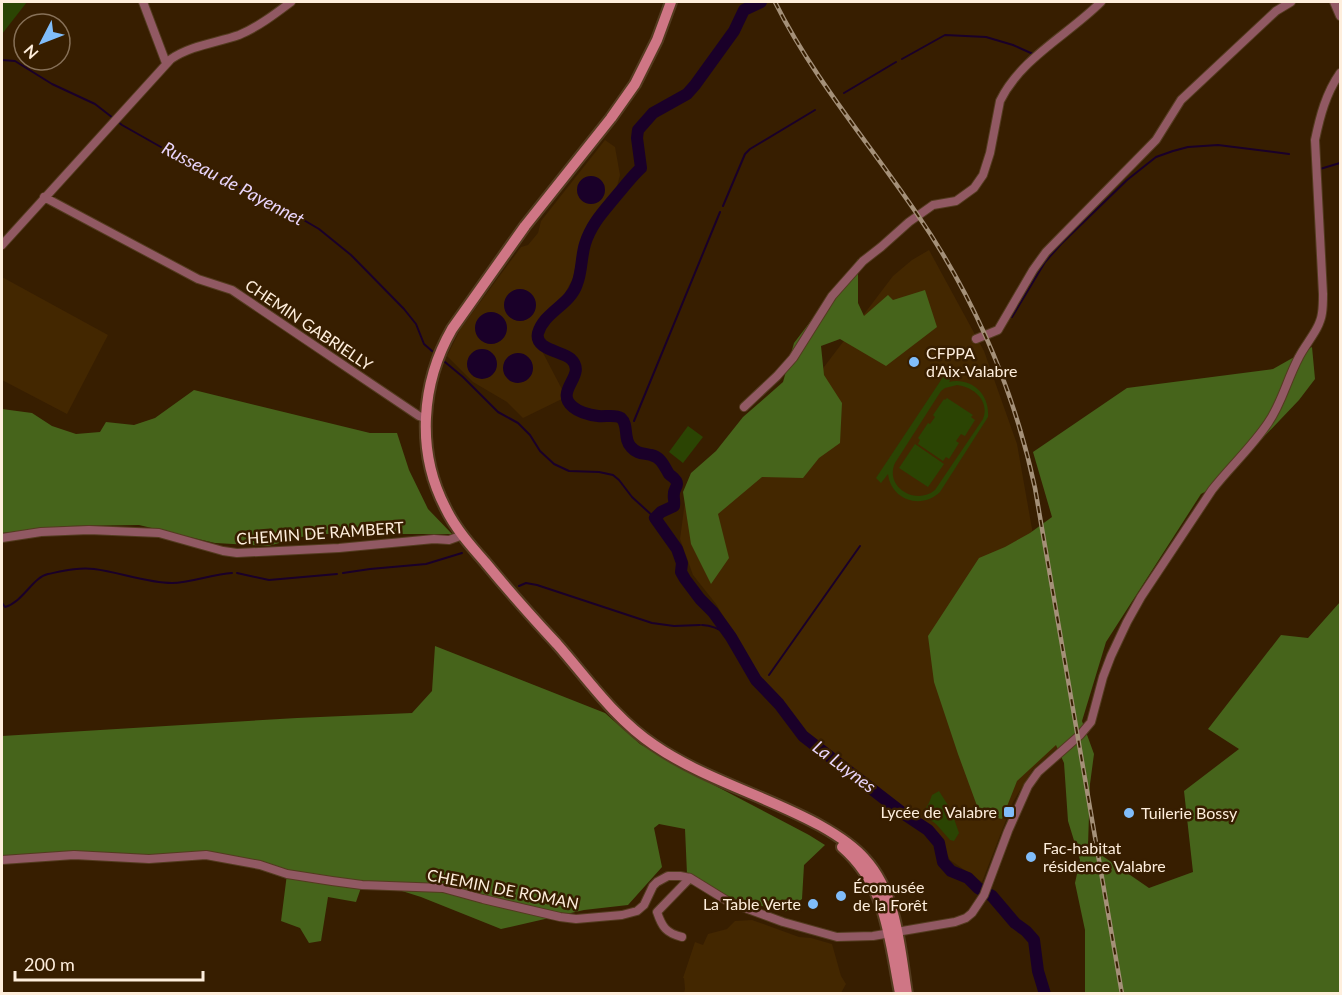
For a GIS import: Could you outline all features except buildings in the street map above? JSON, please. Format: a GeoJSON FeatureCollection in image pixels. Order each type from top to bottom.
{"type":"FeatureCollection","features":[{"type":"Feature","properties":{"kind":"main road"},"geometry":{"type":"LineString","coordinates":[[671,2],[653,48],[635,84],[605,126],[525,226],[444,342],[430,387],[425,418],[429,459],[444,506],[463,535],[505,587],[617,713],[638,733],[682,762],[815,822],[852,846],[865,859],[876,873],[892,909],[900,993]]}},
{"type":"Feature","properties":{"kind":"main road"},"geometry":{"type":"LineString","coordinates":[[895,933],[907,993]]}},
{"type":"Feature","properties":{"kind":"street"},"geometry":{"type":"LineString","coordinates":[[142,2],[166,63]]}},
{"type":"Feature","properties":{"kind":"street"},"geometry":{"type":"LineString","coordinates":[[2,245],[166,63],[180,53],[195,47],[252,29],[291,2]]}},
{"type":"Feature","properties":{"kind":"street"},"geometry":{"type":"LineString","coordinates":[[744,407],[793,358],[832,296],[863,261],[933,205],[956,201],[974,188],[983,175],[990,153],[1000,101],[1004,94],[1027,65],[1101,2]]}},
{"type":"Feature","properties":{"kind":"street"},"geometry":{"type":"LineString","coordinates":[[976,339],[998,330],[1046,252],[1156,140],[1181,100],[1276,11],[1291,2]]}},
{"type":"Feature","properties":{"kind":"street"},"geometry":{"type":"LineString","coordinates":[[1334,2],[1341,16]]}},
{"type":"Feature","properties":{"kind":"street"},"geometry":{"type":"LineString","coordinates":[[682,937],[671,934],[663,926],[657,912],[690,878],[729,902],[783,922],[837,937],[895,933],[955,922],[972,913],[985,891],[1028,786],[1038,772],[1080,735],[1091,722],[1111,656],[1141,597],[1212,490],[1253,444],[1268,423],[1280,402],[1295,364],[1319,322],[1322,314],[1323,294],[1315,140],[1320,116],[1329,92],[1341,73]]}},
{"type":"Feature","properties":{"kind":"street","name":"CHEMIN GABRIELLY"},"geometry":{"type":"LineString","coordinates":[[44,197],[198,279],[232,290],[419,417],[425,418]]}},
{"type":"Feature","properties":{"kind":"street","name":"CHEMIN DE RAMBERT"},"geometry":{"type":"LineString","coordinates":[[2,538],[40,532],[89,530],[159,533],[237,553],[339,548],[434,539],[448,540],[463,535]]}},
{"type":"Feature","properties":{"kind":"street","name":"CHEMIN DE ROMAN"},"geometry":{"type":"LineString","coordinates":[[2,860],[74,855],[149,859],[206,855],[287,874],[332,881],[362,885],[443,888],[576,919],[622,915],[637,911],[644,905],[653,886],[662,879],[668,876],[690,878]]}},
{"type":"Feature","properties":{"kind":"shaded area"},"geometry":{"type":"Polygon","coordinates":[[[605,140],[615,147],[620,175],[616,190],[586,233],[578,254],[573,278],[537,337],[566,397],[523,418],[507,402],[473,382],[447,356],[461,328],[521,247],[528,245],[538,233],[541,221],[605,140]]]}},
{"type":"Feature","properties":{"kind":"shaded area"},"geometry":{"type":"Polygon","coordinates":[[[591,176],[601,180],[605,190],[601,200],[591,204],[581,200],[577,190],[581,180],[591,176]]]}},
{"type":"Feature","properties":{"kind":"shaded area"},"geometry":{"type":"Polygon","coordinates":[[[929,250],[984,351],[1017,444],[1069,738],[1033,769],[1013,802],[982,882],[950,860],[936,832],[804,732],[758,674],[716,604],[693,575],[680,539],[686,494],[774,433],[893,276],[912,260],[929,250]]]}},
{"type":"Feature","properties":{"kind":"shaded area"},"geometry":{"type":"Polygon","coordinates":[[[2,277],[108,335],[67,414],[2,380],[2,277]]]}},
{"type":"Feature","properties":{"kind":"shaded area"},"geometry":{"type":"Polygon","coordinates":[[[520,289],[531,294],[536,305],[531,316],[520,321],[509,316],[504,305],[509,294],[520,289]]]}},
{"type":"Feature","properties":{"kind":"shaded area"},"geometry":{"type":"Polygon","coordinates":[[[491,312],[502,317],[507,328],[502,339],[491,344],[480,339],[475,328],[480,317],[491,312]]]}},
{"type":"Feature","properties":{"kind":"shaded area"},"geometry":{"type":"Polygon","coordinates":[[[482,349],[493,353],[497,364],[493,375],[482,379],[471,375],[467,364],[471,353],[482,349]]]}},
{"type":"Feature","properties":{"kind":"shaded area"},"geometry":{"type":"Polygon","coordinates":[[[518,353],[529,357],[533,368],[529,379],[518,383],[507,379],[503,368],[507,357],[518,353]]]}},
{"type":"Feature","properties":{"kind":"shaded area"},"geometry":{"type":"Polygon","coordinates":[[[752,920],[799,937],[832,944],[841,976],[846,984],[841,993],[684,993],[683,978],[695,942],[703,945],[708,934],[727,929],[735,921],[752,920]]]}},
{"type":"Feature","properties":{"kind":"green space"},"geometry":{"type":"Polygon","coordinates":[[[2,2],[27,2],[19,12],[12,12],[12,21],[2,34],[2,2]]]}},
{"type":"Feature","properties":{"kind":"green space"},"geometry":{"type":"Polygon","coordinates":[[[858,259],[858,303],[864,316],[888,295],[893,300],[925,290],[937,327],[886,366],[840,339],[821,346],[824,375],[842,403],[840,443],[819,458],[803,478],[762,477],[718,514],[729,558],[711,584],[691,544],[683,492],[691,473],[716,451],[743,417],[783,382],[794,343],[858,259]]]}},
{"type":"Feature","properties":{"kind":"green space"},"geometry":{"type":"Polygon","coordinates":[[[1312,347],[1315,379],[1299,400],[1219,484],[1201,494],[1106,642],[1082,721],[1094,754],[1090,784],[1088,846],[1149,888],[1193,872],[1184,791],[1239,749],[1208,729],[1281,635],[1308,638],[1340,602],[1340,993],[1085,993],[1085,930],[1075,883],[1080,860],[1068,821],[1064,763],[1056,745],[1017,781],[1002,819],[980,814],[934,682],[928,636],[979,558],[1030,533],[1052,517],[1033,452],[1127,388],[1273,369],[1312,347]]]}},
{"type":"Feature","properties":{"kind":"green space"},"geometry":{"type":"Polygon","coordinates":[[[947,371],[953,375],[949,382],[965,382],[978,389],[986,401],[988,417],[940,492],[924,500],[908,500],[895,490],[888,474],[881,483],[876,478],[947,371]],[[957,385],[941,391],[895,463],[894,480],[904,492],[919,496],[935,490],[983,419],[984,406],[979,396],[957,385]]]}},
{"type":"Feature","properties":{"kind":"green space"},"geometry":{"type":"Polygon","coordinates":[[[194,390],[370,433],[397,433],[409,470],[428,509],[452,534],[313,534],[268,546],[215,543],[139,525],[68,526],[2,533],[2,409],[32,413],[52,426],[76,434],[100,432],[106,422],[134,425],[155,418],[194,390]]]}},
{"type":"Feature","properties":{"kind":"green space"},"geometry":{"type":"Polygon","coordinates":[[[947,398],[973,415],[971,417],[975,420],[965,436],[961,434],[956,441],[959,443],[949,459],[946,457],[943,461],[918,444],[920,440],[918,438],[935,417],[933,415],[944,399],[947,398]]]}},
{"type":"Feature","properties":{"kind":"green space"},"geometry":{"type":"Polygon","coordinates":[[[688,426],[703,437],[683,463],[669,452],[688,426]]]}},
{"type":"Feature","properties":{"kind":"green space"},"geometry":{"type":"Polygon","coordinates":[[[915,444],[944,464],[928,487],[899,468],[915,444]]]}},
{"type":"Feature","properties":{"kind":"green space"},"geometry":{"type":"Polygon","coordinates":[[[435,646],[605,713],[640,744],[825,845],[804,865],[802,899],[785,912],[728,897],[687,874],[685,829],[659,824],[654,828],[662,867],[628,905],[584,910],[501,929],[421,897],[383,885],[362,885],[356,902],[328,897],[321,941],[309,943],[300,928],[281,921],[287,874],[206,855],[2,860],[2,736],[412,713],[432,691],[435,646]]]}},
{"type":"Feature","properties":{"kind":"green space"},"geometry":{"type":"Polygon","coordinates":[[[939,791],[951,810],[959,833],[954,841],[950,840],[936,824],[922,814],[932,795],[939,791]]]}},
{"type":"Feature","properties":{"kind":"waterway","name":"La Luynes"},"geometry":{"type":"LineString","coordinates":[[761,2],[744,10],[734,31],[687,94],[653,113],[638,130],[641,168],[594,224],[585,244],[580,275],[574,291],[546,319],[538,333],[538,339],[545,347],[567,356],[575,365],[576,371],[567,395],[573,407],[592,415],[621,418],[625,424],[627,440],[631,447],[638,452],[657,458],[676,481],[674,506],[661,512],[655,518],[677,549],[682,563],[681,572],[685,579],[731,637],[756,680],[779,704],[803,736],[928,830],[939,843],[943,862],[951,871],[968,878],[978,888],[992,896],[1015,923],[1026,931],[1034,940],[1038,971],[1045,994]]}},
{"type":"Feature","properties":{"kind":"waterway"},"geometry":{"type":"LineString","coordinates":[[902,59],[945,35],[986,37],[1033,54]]}},
{"type":"Feature","properties":{"kind":"waterway","name":"Russeau de Payennet"},"geometry":{"type":"LineString","coordinates":[[2,60],[15,61],[52,84],[95,104],[122,125],[198,168],[290,212],[319,229],[351,255],[404,309],[416,324],[424,344],[432,351]]}},
{"type":"Feature","properties":{"kind":"waterway"},"geometry":{"type":"LineString","coordinates":[[844,93],[896,62]]}},
{"type":"Feature","properties":{"kind":"waterway"},"geometry":{"type":"LineString","coordinates":[[723,206],[745,154],[815,110]]}},
{"type":"Feature","properties":{"kind":"waterway"},"geometry":{"type":"LineString","coordinates":[[1012,317],[1045,262],[1061,244],[1127,180],[1156,157],[1188,147],[1218,145],[1289,154]]}},
{"type":"Feature","properties":{"kind":"waterway"},"geometry":{"type":"LineString","coordinates":[[1320,169],[1340,163]]}},
{"type":"Feature","properties":{"kind":"waterway"},"geometry":{"type":"LineString","coordinates":[[634,421],[720,212]]}},
{"type":"Feature","properties":{"kind":"waterway","name":"Russeau de Payennet"},"geometry":{"type":"LineString","coordinates":[[445,362],[498,412],[518,423],[530,435],[540,451],[554,464],[569,471],[613,475],[655,518]]}},
{"type":"Feature","properties":{"kind":"waterway"},"geometry":{"type":"LineString","coordinates":[[627,441],[630,434]]}},
{"type":"Feature","properties":{"kind":"waterway"},"geometry":{"type":"LineString","coordinates":[[769,675],[860,546]]}},
{"type":"Feature","properties":{"kind":"waterway"},"geometry":{"type":"LineString","coordinates":[[343,573],[426,564],[462,553]]}},
{"type":"Feature","properties":{"kind":"waterway"},"geometry":{"type":"LineString","coordinates":[[2,603],[5,607],[11,604],[43,576],[71,570],[94,569],[172,583],[232,573]]}},
{"type":"Feature","properties":{"kind":"waterway"},"geometry":{"type":"LineString","coordinates":[[237,573],[269,580],[337,574]]}},
{"type":"Feature","properties":{"kind":"waterway"},"geometry":{"type":"LineString","coordinates":[[519,586],[526,583],[537,585],[652,623],[674,626],[700,625]]}},
{"type":"Feature","properties":{"kind":"waterway"},"geometry":{"type":"LineString","coordinates":[[702,625],[714,627],[731,637]]}},
{"type":"Feature","properties":{"kind":"railway"},"geometry":{"type":"LineString","coordinates":[[775,2],[806,57],[917,214],[957,278],[990,345],[1016,416],[1035,488],[1122,994]]}},
{"type":"Feature","properties":{"kind":"place","name":"CFPPA d'Aix-Valabre"},"geometry":{"type":"Point","coordinates":[914,362]}},
{"type":"Feature","properties":{"kind":"place","name":"Lycée de Valabre"},"geometry":{"type":"Point","coordinates":[1009,812]}},
{"type":"Feature","properties":{"kind":"place","name":"Tuilerie Bossy"},"geometry":{"type":"Point","coordinates":[1129,813]}},
{"type":"Feature","properties":{"kind":"place","name":"Fac-habitat résidence Valabre"},"geometry":{"type":"Point","coordinates":[1031,857]}},
{"type":"Feature","properties":{"kind":"place","name":"Écomusée de la Forêt"},"geometry":{"type":"Point","coordinates":[841,896]}},
{"type":"Feature","properties":{"kind":"place","name":"La Table Verte"},"geometry":{"type":"Point","coordinates":[813,904]}}]}
